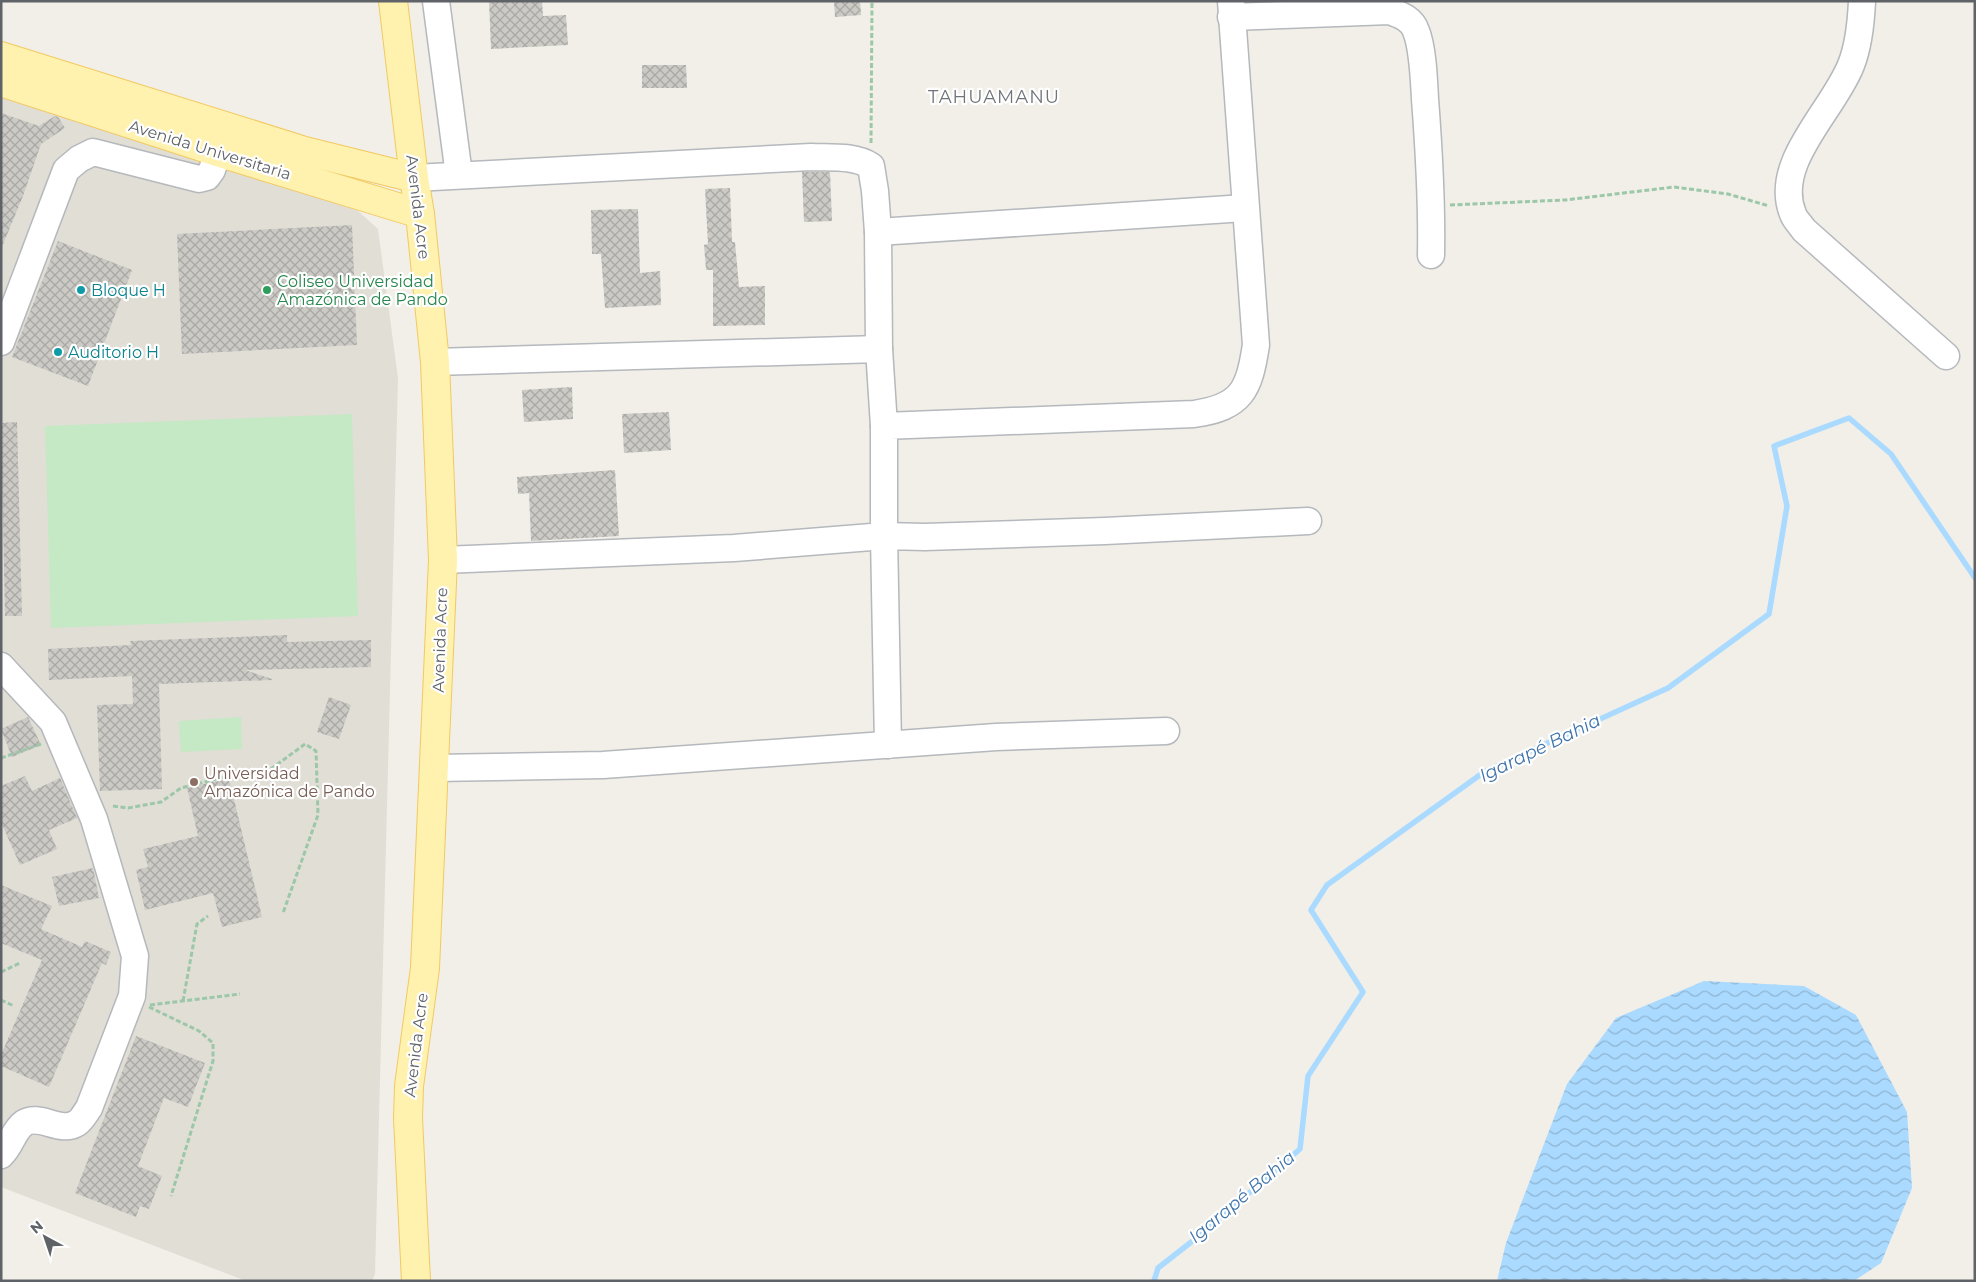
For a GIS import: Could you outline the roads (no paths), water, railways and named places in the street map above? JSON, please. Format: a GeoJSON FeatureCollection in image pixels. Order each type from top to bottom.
{"type":"FeatureCollection","features":[{"type":"Feature","properties":{"kind":"main road","name":"Avenida Acre"},"geometry":{"type":"LineString","coordinates":[[393,1],[420,214],[435,362],[443,560],[425,968],[409,1086],[408,1118],[416,1281]]}},
{"type":"Feature","properties":{"kind":"main road","name":"Avenida Universitaria"},"geometry":{"type":"LineString","coordinates":[[1,56],[305,151],[414,178]]}},
{"type":"Feature","properties":{"kind":"main road","name":"Avenida Universitaria"},"geometry":{"type":"LineString","coordinates":[[1,82],[114,120],[420,214]]}},
{"type":"Feature","properties":{"kind":"main road"},"geometry":{"type":"LineString","coordinates":[[114,120],[120,93]]}},
{"type":"Feature","properties":{"kind":"street"},"geometry":{"type":"LineString","coordinates":[[436,1],[459,175]]}},
{"type":"Feature","properties":{"kind":"street"},"geometry":{"type":"LineString","coordinates":[[1862,1],[1860,32],[1850,66],[1831,102],[1795,159],[1788,191],[1793,215],[1804,230],[1946,356]]}},
{"type":"Feature","properties":{"kind":"street"},"geometry":{"type":"LineString","coordinates":[[884,426],[1194,414],[1216,411],[1227,406],[1246,386],[1252,371],[1256,345],[1231,9],[1390,11],[1402,15],[1409,20],[1416,30],[1423,69],[1432,205],[1431,255]]}},
{"type":"Feature","properties":{"kind":"street"},"geometry":{"type":"LineString","coordinates":[[1,342],[66,170],[79,159],[93,152],[199,179],[207,177],[212,170],[227,126]]}},
{"type":"Feature","properties":{"kind":"street"},"geometry":{"type":"LineString","coordinates":[[414,178],[811,157],[849,158],[862,160],[871,166],[878,232],[879,349],[884,426],[888,745]]}},
{"type":"Feature","properties":{"kind":"street"},"geometry":{"type":"LineString","coordinates":[[878,232],[1245,208]]}},
{"type":"Feature","properties":{"kind":"street"},"geometry":{"type":"LineString","coordinates":[[435,362],[879,349]]}},
{"type":"Feature","properties":{"kind":"street"},"geometry":{"type":"LineString","coordinates":[[443,560],[734,548],[884,536],[925,537],[1105,531],[1308,521]]}},
{"type":"Feature","properties":{"kind":"street"},"geometry":{"type":"LineString","coordinates":[[1,666],[53,722],[94,819],[135,956],[132,996],[89,1108],[77,1124],[59,1127],[37,1120],[25,1122],[16,1131],[6,1150],[1,1155]]}},
{"type":"Feature","properties":{"kind":"street"},"geometry":{"type":"LineString","coordinates":[[434,768],[603,765],[996,737],[1166,731]]}},
{"type":"Feature","properties":{"kind":"water"},"geometry":{"type":"Polygon","coordinates":[[[1704,981],[1804,986],[1856,1015],[1907,1112],[1912,1188],[1881,1263],[1854,1281],[1497,1281],[1506,1243],[1567,1084],[1616,1018],[1704,981]]]}},
{"type":"Feature","properties":{"kind":"waterway","name":"Igarapé Bahia"},"geometry":{"type":"LineString","coordinates":[[1154,1281],[1158,1268],[1204,1232],[1300,1149],[1308,1076],[1363,992],[1311,910],[1327,885],[1484,772],[1668,688],[1769,614],[1787,506],[1774,446],[1849,418],[1891,454],[1975,578]]}},
{"type":"Feature","properties":{"kind":"place","name":"Bloque H"},"geometry":{"type":"Point","coordinates":[81,290]}},
{"type":"Feature","properties":{"kind":"place","name":"Coliseo Universidad Amazónica de Pando"},"geometry":{"type":"Point","coordinates":[267,290]}},
{"type":"Feature","properties":{"kind":"place","name":"Auditorio H"},"geometry":{"type":"Point","coordinates":[58,352]}},
{"type":"Feature","properties":{"kind":"place","name":"Universidad Amazónica de Pando"},"geometry":{"type":"Point","coordinates":[194,782]}},
{"type":"Feature","properties":{"kind":"district","name":"TAHUAMANU"},"geometry":{"type":"Point","coordinates":[994,97]}}]}
